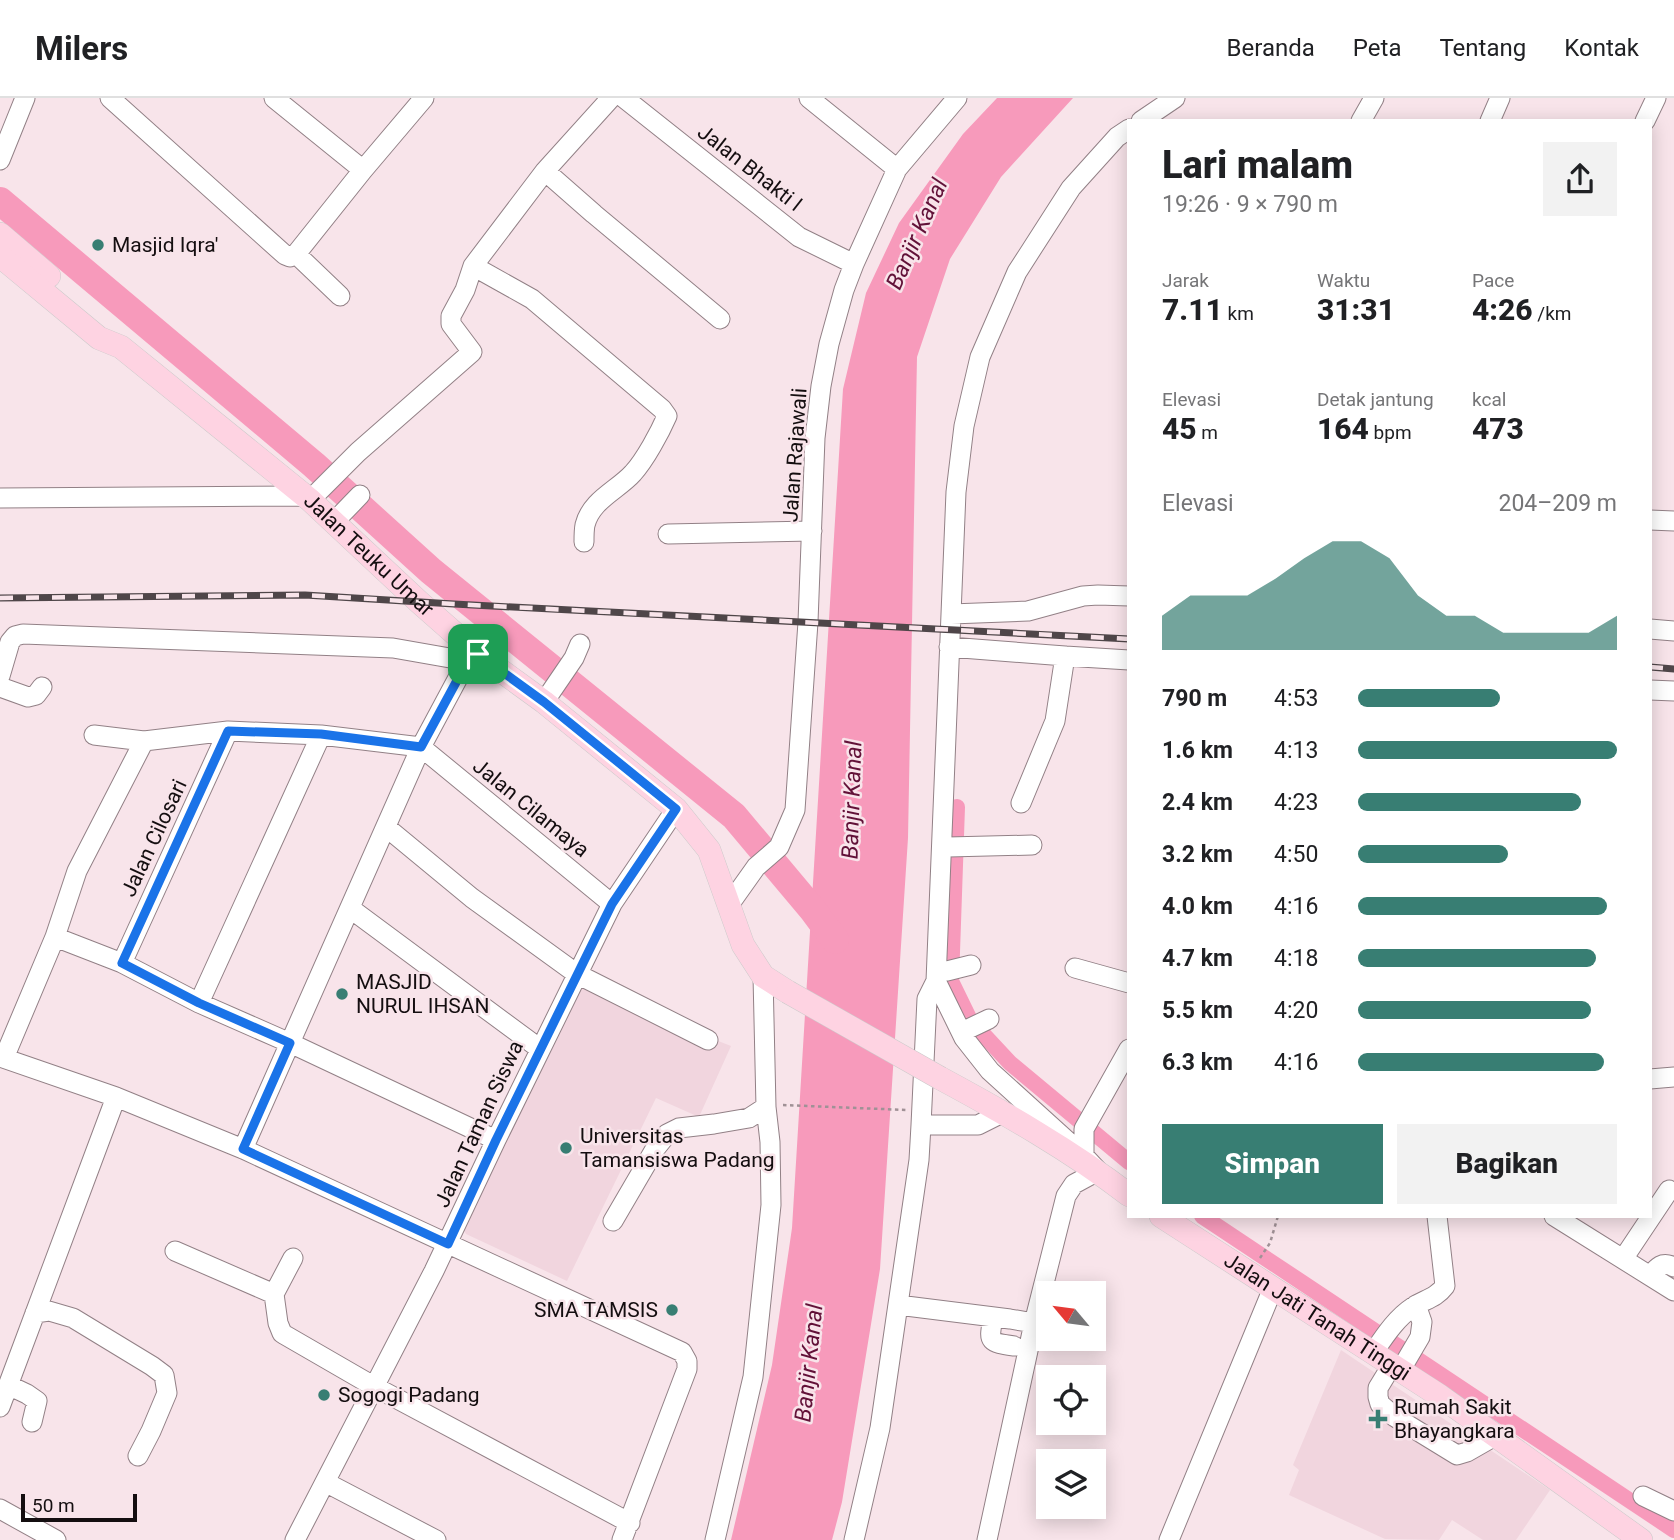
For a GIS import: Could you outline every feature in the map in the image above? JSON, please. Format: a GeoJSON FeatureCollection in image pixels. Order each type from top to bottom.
{"type":"FeatureCollection","features":[{"type":"Feature","properties":{"kind":"main road","name":"Jalan Teuku Umar"},"geometry":{"type":"LineString","coordinates":[[0,234],[109,327],[121,346]]}},
{"type":"Feature","properties":{"kind":"main road","name":"Jalan Teuku Umar"},"geometry":{"type":"LineString","coordinates":[[0,256],[99,338],[121,346],[339,517],[472,658],[548,696],[676,809],[709,849],[743,945],[763,976],[1004,1112]]}},
{"type":"Feature","properties":{"kind":"main road"},"geometry":{"type":"LineString","coordinates":[[1004,1112],[1091,1163],[1127,1193]]}},
{"type":"Feature","properties":{"kind":"main road","name":"Jalan Jati Tanah Tinggi"},"geometry":{"type":"LineString","coordinates":[[1164,1218],[1388,1363],[1641,1540]]}},
{"type":"Feature","properties":{"kind":"street"},"geometry":{"type":"LineString","coordinates":[[0,160],[25,98]]}},
{"type":"Feature","properties":{"kind":"street"},"geometry":{"type":"LineString","coordinates":[[110,98],[290,257],[296,254],[424,98]]}},
{"type":"Feature","properties":{"kind":"street"},"geometry":{"type":"LineString","coordinates":[[274,98],[363,170]]}},
{"type":"Feature","properties":{"kind":"street"},"geometry":{"type":"LineString","coordinates":[[0,498],[311,495],[471,352],[451,324],[451,316],[465,290],[473,266],[545,171],[611,98]]}},
{"type":"Feature","properties":{"kind":"street","name":"Jalan Bhakti I"},"geometry":{"type":"LineString","coordinates":[[624,98],[799,237],[854,264]]}},
{"type":"Feature","properties":{"kind":"street"},"geometry":{"type":"LineString","coordinates":[[808,98],[897,169]]}},
{"type":"Feature","properties":{"kind":"street","name":"Jalan Rajawali"},"geometry":{"type":"LineString","coordinates":[[729,905],[756,867],[779,847],[795,810],[808,622],[815,438],[829,344],[844,290],[897,169],[957,98]]}},
{"type":"Feature","properties":{"kind":"street"},"geometry":{"type":"LineString","coordinates":[[1144,119],[1175,98]]}},
{"type":"Feature","properties":{"kind":"street"},"geometry":{"type":"LineString","coordinates":[[1362,119],[1374,98]]}},
{"type":"Feature","properties":{"kind":"street"},"geometry":{"type":"LineString","coordinates":[[1491,119],[1500,98]]}},
{"type":"Feature","properties":{"kind":"street"},"geometry":{"type":"LineString","coordinates":[[1646,119],[1656,98]]}},
{"type":"Feature","properties":{"kind":"street"},"geometry":{"type":"LineString","coordinates":[[1091,1163],[990,1071],[952,971],[945,848],[949,647],[956,492],[964,426],[980,357],[1017,272],[1071,188],[1117,137],[1127,130]]}},
{"type":"Feature","properties":{"kind":"street"},"geometry":{"type":"LineString","coordinates":[[545,171],[720,319]]}},
{"type":"Feature","properties":{"kind":"street"},"geometry":{"type":"LineString","coordinates":[[296,254],[340,296]]}},
{"type":"Feature","properties":{"kind":"street"},"geometry":{"type":"LineString","coordinates":[[473,266],[532,299],[667,414],[640,464],[591,511],[585,525],[584,542]]}},
{"type":"Feature","properties":{"kind":"street"},"geometry":{"type":"LineString","coordinates":[[339,517],[359,496]]}},
{"type":"Feature","properties":{"kind":"street"},"geometry":{"type":"LineString","coordinates":[[1652,520],[1674,521]]}},
{"type":"Feature","properties":{"kind":"street"},"geometry":{"type":"LineString","coordinates":[[668,534],[812,531]]}},
{"type":"Feature","properties":{"kind":"street"},"geometry":{"type":"LineString","coordinates":[[951,614],[1028,611],[1083,596],[1127,596]]}},
{"type":"Feature","properties":{"kind":"street"},"geometry":{"type":"LineString","coordinates":[[1652,629],[1674,631]]}},
{"type":"Feature","properties":{"kind":"street"},"geometry":{"type":"LineString","coordinates":[[0,676],[10,642],[15,636],[23,635],[393,648],[472,658],[421,747],[243,1149]]}},
{"type":"Feature","properties":{"kind":"street"},"geometry":{"type":"LineString","coordinates":[[949,647],[1127,660]]}},
{"type":"Feature","properties":{"kind":"street"},"geometry":{"type":"LineString","coordinates":[[548,696],[577,651]]}},
{"type":"Feature","properties":{"kind":"street"},"geometry":{"type":"LineString","coordinates":[[1021,803],[1055,721],[1065,656]]}},
{"type":"Feature","properties":{"kind":"street"},"geometry":{"type":"LineString","coordinates":[[0,687],[28,697],[36,695],[42,687]]}},
{"type":"Feature","properties":{"kind":"street"},"geometry":{"type":"LineString","coordinates":[[1652,690],[1674,691]]}},
{"type":"Feature","properties":{"kind":"street"},"geometry":{"type":"LineString","coordinates":[[105,731],[145,741],[228,731],[321,734],[421,747]]}},
{"type":"Feature","properties":{"kind":"street","name":"Jalan Cilosari"},"geometry":{"type":"LineString","coordinates":[[122,963],[228,731]]}},
{"type":"Feature","properties":{"kind":"street"},"geometry":{"type":"LineString","coordinates":[[199,1003],[321,734]]}},
{"type":"Feature","properties":{"kind":"street"},"geometry":{"type":"LineString","coordinates":[[145,741],[78,871],[55,937],[2,1058],[116,1097],[243,1149],[682,1352],[687,1369],[626,1531],[282,1333],[274,1294],[293,1258]]}},
{"type":"Feature","properties":{"kind":"street","name":"Jalan Cilamaya"},"geometry":{"type":"LineString","coordinates":[[421,747],[612,904]]}},
{"type":"Feature","properties":{"kind":"street","name":"Jalan Taman Siswa"},"geometry":{"type":"LineString","coordinates":[[295,1540],[448,1244],[612,904],[676,809]]}},
{"type":"Feature","properties":{"kind":"street"},"geometry":{"type":"LineString","coordinates":[[387,827],[472,898],[578,974],[708,1040]]}},
{"type":"Feature","properties":{"kind":"street"},"geometry":{"type":"LineString","coordinates":[[945,848],[1032,845]]}},
{"type":"Feature","properties":{"kind":"street"},"geometry":{"type":"LineString","coordinates":[[351,909],[540,1049]]}},
{"type":"Feature","properties":{"kind":"street"},"geometry":{"type":"LineString","coordinates":[[55,937],[122,963],[199,1003],[496,1140]]}},
{"type":"Feature","properties":{"kind":"street"},"geometry":{"type":"LineString","coordinates":[[1074,968],[1127,982]]}},
{"type":"Feature","properties":{"kind":"street"},"geometry":{"type":"LineString","coordinates":[[853,1540],[880,1428],[919,1160],[917,1117],[927,999],[952,971]]}},
{"type":"Feature","properties":{"kind":"street"},"geometry":{"type":"LineString","coordinates":[[715,1540],[752,1377],[771,1205],[771,1106],[763,976]]}},
{"type":"Feature","properties":{"kind":"street"},"geometry":{"type":"LineString","coordinates":[[986,1540],[1034,1323],[1066,1196],[1091,1163],[1087,1124],[1127,1053]]}},
{"type":"Feature","properties":{"kind":"street"},"geometry":{"type":"LineString","coordinates":[[1652,1079],[1674,1077]]}},
{"type":"Feature","properties":{"kind":"street"},"geometry":{"type":"LineString","coordinates":[[0,1407],[116,1097]]}},
{"type":"Feature","properties":{"kind":"street"},"geometry":{"type":"LineString","coordinates":[[613,1221],[655,1149],[667,1134],[679,1128],[750,1118],[771,1106]]}},
{"type":"Feature","properties":{"kind":"street"},"geometry":{"type":"LineString","coordinates":[[917,1117],[978,1125],[1004,1112]]}},
{"type":"Feature","properties":{"kind":"street"},"geometry":{"type":"LineString","coordinates":[[1652,1216],[1670,1190]]}},
{"type":"Feature","properties":{"kind":"street"},"geometry":{"type":"LineString","coordinates":[[1437,1218],[1445,1286],[1439,1294],[1416,1305],[1389,1330],[1388,1363],[1378,1388],[1378,1397],[1380,1404],[1395,1417],[1457,1455],[1495,1436]]}},
{"type":"Feature","properties":{"kind":"street"},"geometry":{"type":"LineString","coordinates":[[1557,1218],[1674,1291]]}},
{"type":"Feature","properties":{"kind":"street"},"geometry":{"type":"LineString","coordinates":[[1623,1259],[1651,1218]]}},
{"type":"Feature","properties":{"kind":"street"},"geometry":{"type":"LineString","coordinates":[[176,1251],[274,1294]]}},
{"type":"Feature","properties":{"kind":"street"},"geometry":{"type":"LineString","coordinates":[[1650,1276],[1659,1265],[1674,1266]]}},
{"type":"Feature","properties":{"kind":"street"},"geometry":{"type":"LineString","coordinates":[[1169,1540],[1273,1288]]}},
{"type":"Feature","properties":{"kind":"street"},"geometry":{"type":"LineString","coordinates":[[898,1305],[1034,1323]]}},
{"type":"Feature","properties":{"kind":"street"},"geometry":{"type":"LineString","coordinates":[[1388,1363],[1420,1337],[1422,1322],[1416,1305]]}},
{"type":"Feature","properties":{"kind":"street"},"geometry":{"type":"LineString","coordinates":[[35,1313],[49,1311],[73,1318],[164,1376],[167,1393],[138,1456]]}},
{"type":"Feature","properties":{"kind":"street"},"geometry":{"type":"LineString","coordinates":[[993,1317],[990,1336],[992,1340],[997,1344],[1014,1346]]}},
{"type":"Feature","properties":{"kind":"street"},"geometry":{"type":"LineString","coordinates":[[8,1385],[37,1401],[32,1422]]}},
{"type":"Feature","properties":{"kind":"street"},"geometry":{"type":"LineString","coordinates":[[325,1482],[409,1533],[436,1540]]}},
{"type":"Feature","properties":{"kind":"street"},"geometry":{"type":"LineString","coordinates":[[1643,1496],[1674,1511]]}},
{"type":"Feature","properties":{"kind":"street"},"geometry":{"type":"LineString","coordinates":[[0,1509],[56,1540]]}},
{"type":"Feature","properties":{"kind":"path"},"geometry":{"type":"LineString","coordinates":[[771,1106],[917,1117]]}},
{"type":"Feature","properties":{"kind":"path"},"geometry":{"type":"LineString","coordinates":[[1260,1259],[1270,1243],[1277,1218]]}},
{"type":"Feature","properties":{"kind":"shaded area","name":"Universitas Tamansiswa Padang"},"geometry":{"type":"Polygon","coordinates":[[[584,979],[731,1046],[699,1117],[656,1098],[567,1281],[466,1234],[463,1229],[584,979]]]}},
{"type":"Feature","properties":{"kind":"shaded area","name":"Rumah Sakit Bhayangkara"},"geometry":{"type":"Polygon","coordinates":[[[1341,1350],[1550,1490],[1516,1540],[1483,1540],[1452,1520],[1439,1540],[1385,1539],[1289,1495],[1299,1470],[1293,1465],[1341,1350]]]}},
{"type":"Feature","properties":{"kind":"water","name":"Banjir Kanal"},"geometry":{"type":"Polygon","coordinates":[[[997,98],[1073,98],[1001,177],[950,259],[917,357],[908,838],[880,1269],[842,1502],[832,1540],[731,1540],[772,1365],[792,1228],[843,389],[866,293],[899,223],[963,134],[997,98]]]}},
{"type":"Feature","properties":{"kind":"waterway"},"geometry":{"type":"LineString","coordinates":[[0,201],[314,465],[431,571],[734,816],[835,940]]}},
{"type":"Feature","properties":{"kind":"waterway"},"geometry":{"type":"LineString","coordinates":[[957,807],[951,981],[970,1020],[1010,1063],[1127,1160]]}},
{"type":"Feature","properties":{"kind":"waterway"},"geometry":{"type":"LineString","coordinates":[[1205,1218],[1674,1530]]}},
{"type":"Feature","properties":{"kind":"railway"},"geometry":{"type":"LineString","coordinates":[[0,598],[305,595],[1127,639]]}},
{"type":"Feature","properties":{"kind":"railway"},"geometry":{"type":"LineString","coordinates":[[1652,667],[1674,669]]}},
{"type":"Feature","properties":{"kind":"place","name":"Masjid Iqra'"},"geometry":{"type":"Point","coordinates":[98,245]}},
{"type":"Feature","properties":{"kind":"place","name":"MASJID NURUL IHSAN"},"geometry":{"type":"Point","coordinates":[342,994]}},
{"type":"Feature","properties":{"kind":"place","name":"Universitas Tamansiswa Padang"},"geometry":{"type":"Point","coordinates":[566,1148]}},
{"type":"Feature","properties":{"kind":"place","name":"SMA TAMSIS"},"geometry":{"type":"Point","coordinates":[672,1310]}},
{"type":"Feature","properties":{"kind":"place","name":"Sogogi Padang"},"geometry":{"type":"Point","coordinates":[324,1395]}},
{"type":"Feature","properties":{"kind":"place","name":"Rumah Sakit Bhayangkara"},"geometry":{"type":"Point","coordinates":[1378,1419]}},
{"type":"Feature","properties":{"kind":"route"},"geometry":{"type":"LineString","coordinates":[[478,654],[544,702],[676,809],[612,904],[448,1244],[243,1149],[290,1043],[199,1003],[122,963],[228,731],[321,734],[421,747],[467,662],[478,654]]}}]}
